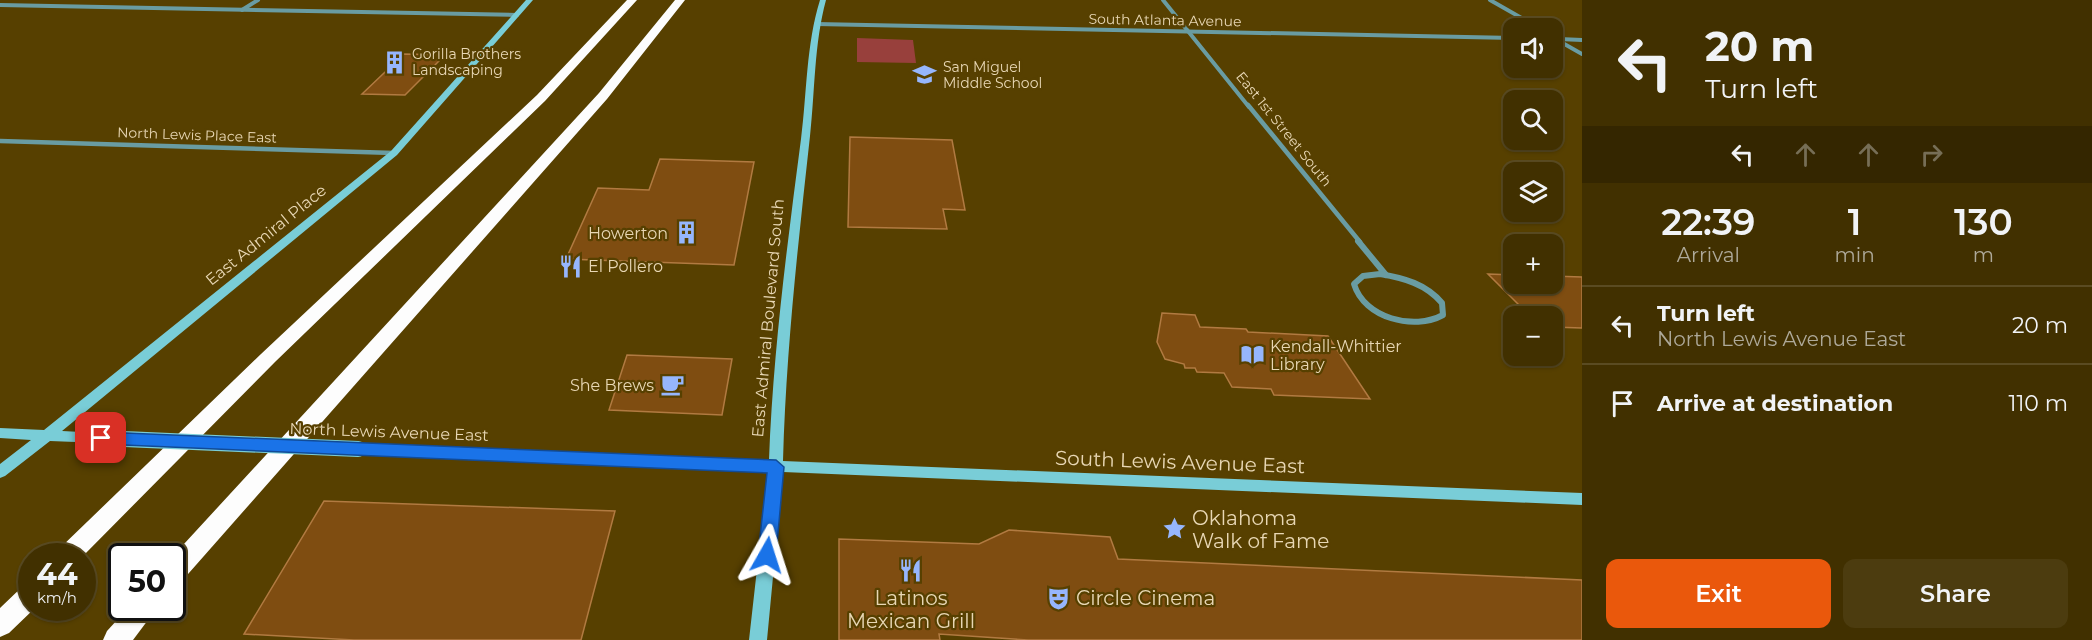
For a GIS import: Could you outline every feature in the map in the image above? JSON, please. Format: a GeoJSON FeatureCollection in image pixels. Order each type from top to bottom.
{"type":"FeatureCollection","features":[{"type":"Feature","properties":{"kind":"highway"},"geometry":{"type":"LineString","coordinates":[[82,543],[268,358],[542,98],[632,0]]}},
{"type":"Feature","properties":{"kind":"highway"},"geometry":{"type":"LineString","coordinates":[[186,560],[603,96],[680,0]]}},
{"type":"Feature","properties":{"kind":"highway"},"geometry":{"type":"LineString","coordinates":[[0,625],[18,608]]}},
{"type":"Feature","properties":{"kind":"highway"},"geometry":{"type":"LineString","coordinates":[[116,640],[133,621]]}},
{"type":"Feature","properties":{"kind":"main road","name":"East Admiral Place"},"geometry":{"type":"LineString","coordinates":[[0,472],[394,153],[530,0]]}},
{"type":"Feature","properties":{"kind":"main road","name":"East Admiral Boulevard South"},"geometry":{"type":"LineString","coordinates":[[758,640],[776,467],[778,396],[786,306],[810,103],[816,24],[823,0]]}},
{"type":"Feature","properties":{"kind":"main road","name":"North Lewis Avenue East"},"geometry":{"type":"LineString","coordinates":[[0,433],[776,467]]}},
{"type":"Feature","properties":{"kind":"main road","name":"South Lewis Avenue East"},"geometry":{"type":"LineString","coordinates":[[776,467],[1582,499]]}},
{"type":"Feature","properties":{"kind":"street"},"geometry":{"type":"LineString","coordinates":[[241,10],[258,0]]}},
{"type":"Feature","properties":{"kind":"street","name":"East 1st Street South"},"geometry":{"type":"LineString","coordinates":[[1163,0],[1386,275]]}},
{"type":"Feature","properties":{"kind":"street"},"geometry":{"type":"LineString","coordinates":[[1490,0],[1522,18]]}},
{"type":"Feature","properties":{"kind":"street"},"geometry":{"type":"LineString","coordinates":[[0,5],[517,15]]}},
{"type":"Feature","properties":{"kind":"street","name":"South Atlanta Avenue"},"geometry":{"type":"LineString","coordinates":[[816,24],[1503,38]]}},
{"type":"Feature","properties":{"kind":"street"},"geometry":{"type":"LineString","coordinates":[[1563,39],[1582,40]]}},
{"type":"Feature","properties":{"kind":"street"},"geometry":{"type":"LineString","coordinates":[[1563,43],[1582,54]]}},
{"type":"Feature","properties":{"kind":"street","name":"North Lewis Place East"},"geometry":{"type":"LineString","coordinates":[[0,141],[394,153]]}},
{"type":"Feature","properties":{"kind":"street"},"geometry":{"type":"LineString","coordinates":[[1367,275],[1386,275],[1408,280],[1430,291],[1444,306],[1442,316],[1427,323],[1406,321],[1368,306],[1354,292],[1354,282],[1367,275]]}},
{"type":"Feature","properties":{"kind":"shaded area"},"geometry":{"type":"Polygon","coordinates":[[[857,38],[913,40],[916,63],[857,62],[857,38]]]}},
{"type":"Feature","properties":{"kind":"building"},"geometry":{"type":"Polygon","coordinates":[[[404,54],[445,55],[405,95],[362,94],[404,54]]]}},
{"type":"Feature","properties":{"kind":"building"},"geometry":{"type":"Polygon","coordinates":[[[850,137],[952,140],[965,210],[943,209],[947,229],[848,227],[850,137]]]}},
{"type":"Feature","properties":{"kind":"building","name":"Howerton"},"geometry":{"type":"Polygon","coordinates":[[[660,159],[754,162],[734,265],[566,259],[598,188],[649,190],[660,159]]]}},
{"type":"Feature","properties":{"kind":"building"},"geometry":{"type":"Polygon","coordinates":[[[1488,274],[1503,275],[1503,289],[1488,274]]]}},
{"type":"Feature","properties":{"kind":"building"},"geometry":{"type":"Polygon","coordinates":[[[1563,276],[1582,277],[1582,328],[1563,327],[1563,306],[1520,306],[1508,294],[1563,294],[1563,276]]]}},
{"type":"Feature","properties":{"kind":"building","name":"Kendall-Whittier Library"},"geometry":{"type":"Polygon","coordinates":[[[1162,313],[1195,315],[1200,327],[1328,336],[1370,399],[1274,395],[1271,389],[1232,387],[1224,373],[1197,372],[1195,368],[1185,368],[1184,364],[1165,359],[1157,342],[1162,313]]]}},
{"type":"Feature","properties":{"kind":"building","name":"She Brews"},"geometry":{"type":"Polygon","coordinates":[[[627,355],[732,359],[722,415],[609,410],[627,355]]]}},
{"type":"Feature","properties":{"kind":"building"},"geometry":{"type":"Polygon","coordinates":[[[324,501],[615,511],[581,640],[354,640],[244,634],[324,501]]]}},
{"type":"Feature","properties":{"kind":"building"},"geometry":{"type":"Polygon","coordinates":[[[1009,530],[1110,537],[1118,559],[1582,580],[1582,640],[1028,640],[939,634],[940,640],[839,640],[839,539],[979,544],[1009,530]]]}},
{"type":"Feature","properties":{"kind":"place","name":"Gorilla Brothers Landscaping"},"geometry":{"type":"Point","coordinates":[394,62]}},
{"type":"Feature","properties":{"kind":"place","name":"San Miguel Middle School"},"geometry":{"type":"Point","coordinates":[925,75]}},
{"type":"Feature","properties":{"kind":"place","name":"Howerton"},"geometry":{"type":"Point","coordinates":[686,233]}},
{"type":"Feature","properties":{"kind":"place","name":"El Pollero"},"geometry":{"type":"Point","coordinates":[570,266]}},
{"type":"Feature","properties":{"kind":"place","name":"Kendall-Whittier Library"},"geometry":{"type":"Point","coordinates":[1252,355]}},
{"type":"Feature","properties":{"kind":"place","name":"She Brews"},"geometry":{"type":"Point","coordinates":[672,385]}},
{"type":"Feature","properties":{"kind":"place","name":"Oklahoma Walk of Fame"},"geometry":{"type":"Point","coordinates":[1174,529]}},
{"type":"Feature","properties":{"kind":"place","name":"Latinos Mexican Grill"},"geometry":{"type":"Point","coordinates":[911,570]}},
{"type":"Feature","properties":{"kind":"place","name":"Circle Cinema"},"geometry":{"type":"Point","coordinates":[1058,598]}},
{"type":"Feature","properties":{"kind":"route"},"geometry":{"type":"LineString","coordinates":[[101,438],[776,467],[767,555]]}}]}
